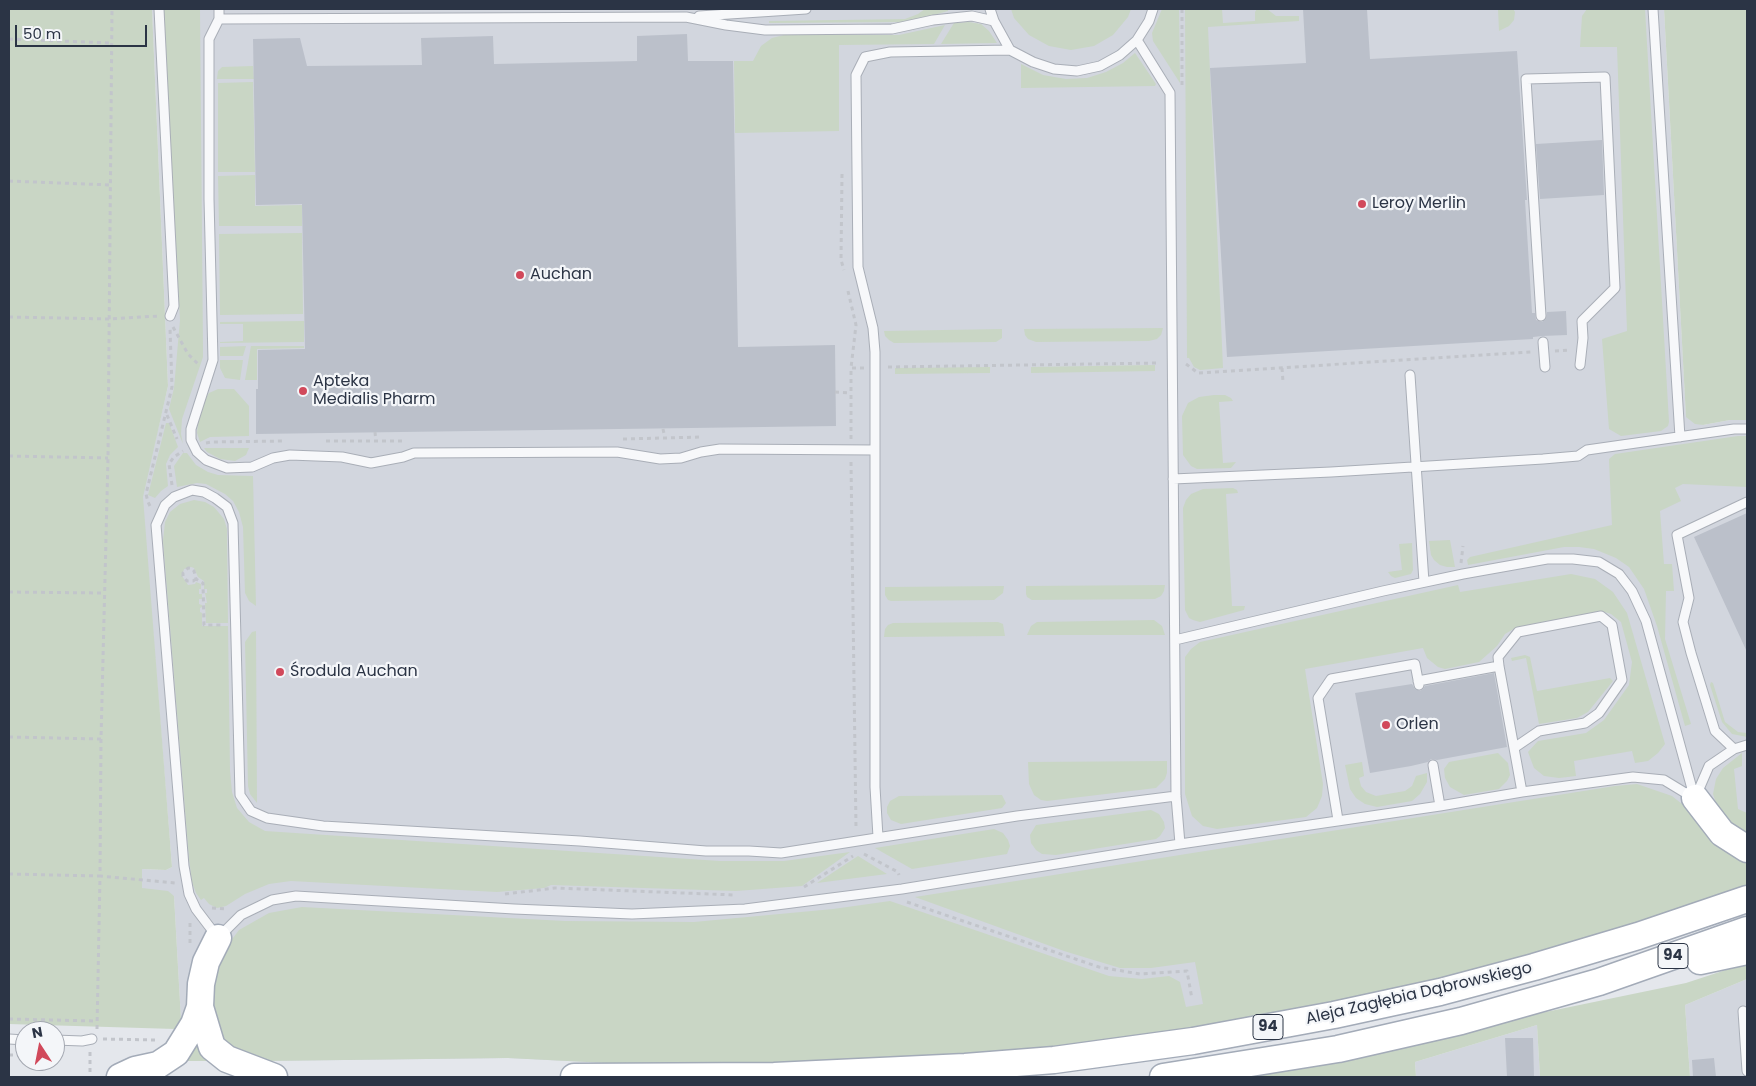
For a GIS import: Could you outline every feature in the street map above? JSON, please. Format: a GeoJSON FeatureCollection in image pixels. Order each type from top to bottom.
{"type":"FeatureCollection","features":[{"type":"Feature","properties":{"kind":"main road"},"geometry":{"type":"LineString","coordinates":[[1695,798],[1722,833],[1747,849]]}},
{"type":"Feature","properties":{"kind":"main road","name":"Aleja Zagłębia Dąbrowskiego"},"geometry":{"type":"LineString","coordinates":[[574,1077],[774,1076],[965,1068],[1054,1060],[1193,1041],[1334,1015],[1440,992],[1534,967],[1638,936],[1747,899]]}},
{"type":"Feature","properties":{"kind":"main road","name":"Aleja Zagłębia Dąbrowskiego"},"geometry":{"type":"LineString","coordinates":[[1163,1077],[1338,1049],[1462,1021],[1599,982],[1747,930]]}},
{"type":"Feature","properties":{"kind":"main road"},"geometry":{"type":"LineString","coordinates":[[120,1077],[135,1070],[158,1065],[176,1052],[194,1024],[200,1007],[201,984],[206,962],[218,938]]}},
{"type":"Feature","properties":{"kind":"main road"},"geometry":{"type":"LineString","coordinates":[[1599,982],[1747,951]]}},
{"type":"Feature","properties":{"kind":"main road"},"geometry":{"type":"LineString","coordinates":[[200,1007],[212,1047],[227,1059],[274,1077]]}},
{"type":"Feature","properties":{"kind":"lane"},"geometry":{"type":"LineString","coordinates":[[159,9],[174,306],[170,316]]}},
{"type":"Feature","properties":{"kind":"lane"},"geometry":{"type":"LineString","coordinates":[[219,9],[219,20],[209,40],[209,190],[213,360],[191,429],[191,440],[197,452],[206,460],[227,468],[252,467],[273,458],[290,455],[342,457],[371,463],[414,453],[617,452],[660,459],[680,458],[701,452],[720,450],[874,450]]}},
{"type":"Feature","properties":{"kind":"lane"},"geometry":{"type":"LineString","coordinates":[[219,20],[686,17],[806,9]]}},
{"type":"Feature","properties":{"kind":"lane"},"geometry":{"type":"LineString","coordinates":[[990,9],[994,21],[1010,50]]}},
{"type":"Feature","properties":{"kind":"lane"},"geometry":{"type":"LineString","coordinates":[[878,838],[875,787],[875,368],[873,328],[858,267],[856,75],[865,57],[890,52],[1010,50],[1033,62],[1054,69],[1077,71],[1100,66],[1120,55],[1137,40],[1149,21],[1153,9]]}},
{"type":"Feature","properties":{"kind":"lane"},"geometry":{"type":"LineString","coordinates":[[1653,9],[1680,437]]}},
{"type":"Feature","properties":{"kind":"lane"},"geometry":{"type":"LineString","coordinates":[[686,17],[765,30],[892,29],[933,20],[972,16],[994,21]]}},
{"type":"Feature","properties":{"kind":"lane"},"geometry":{"type":"LineString","coordinates":[[1137,40],[1170,93],[1176,796],[1180,844]]}},
{"type":"Feature","properties":{"kind":"lane"},"geometry":{"type":"LineString","coordinates":[[1541,316],[1526,79],[1605,77],[1615,288],[1582,321],[1580,365]]}},
{"type":"Feature","properties":{"kind":"lane"},"geometry":{"type":"LineString","coordinates":[[1543,347],[1545,367]]}},
{"type":"Feature","properties":{"kind":"lane"},"geometry":{"type":"LineString","coordinates":[[1410,375],[1424,582]]}},
{"type":"Feature","properties":{"kind":"lane"},"geometry":{"type":"LineString","coordinates":[[1173,479],[1331,472],[1569,457],[1578,456],[1587,450],[1734,429],[1747,429]]}},
{"type":"Feature","properties":{"kind":"lane"},"geometry":{"type":"LineString","coordinates":[[1176,796],[1016,816],[781,853],[749,850],[706,851],[580,841],[323,826],[267,818],[251,811],[240,795],[233,523],[227,507],[204,492],[192,490],[174,497],[165,505],[156,524],[184,866],[189,894],[196,909],[218,938],[241,915],[272,900],[296,896],[632,914],[746,909],[902,889],[1522,792],[1633,778],[1664,780],[1695,798]]}},
{"type":"Feature","properties":{"kind":"lane"},"geometry":{"type":"LineString","coordinates":[[1734,748],[1715,731],[1691,653],[1683,622],[1689,598],[1677,535],[1747,502]]}},
{"type":"Feature","properties":{"kind":"lane"},"geometry":{"type":"LineString","coordinates":[[1175,640],[1424,582],[1547,559],[1599,562],[1619,574],[1632,591],[1646,621],[1695,798]]}},
{"type":"Feature","properties":{"kind":"lane"},"geometry":{"type":"LineString","coordinates":[[1514,748],[1539,731],[1585,723],[1599,713],[1622,680],[1612,624],[1601,616],[1518,632],[1498,657],[1499,666],[1522,792]]}},
{"type":"Feature","properties":{"kind":"lane"},"geometry":{"type":"LineString","coordinates":[[1338,820],[1318,698],[1331,679],[1415,664],[1419,683],[1499,666]]}},
{"type":"Feature","properties":{"kind":"lane"},"geometry":{"type":"LineString","coordinates":[[1695,798],[1709,766],[1734,748],[1747,745]]}},
{"type":"Feature","properties":{"kind":"lane"},"geometry":{"type":"LineString","coordinates":[[1434,765],[1440,806]]}},
{"type":"Feature","properties":{"kind":"lane"},"geometry":{"type":"LineString","coordinates":[[1743,1011],[1747,1071]]}},
{"type":"Feature","properties":{"kind":"lane"},"geometry":{"type":"LineString","coordinates":[[65,1040],[92,1039]]}},
{"type":"Feature","properties":{"kind":"path"},"geometry":{"type":"LineString","coordinates":[[97,1026],[100,740],[108,458],[112,185],[112,9]]}},
{"type":"Feature","properties":{"kind":"path"},"geometry":{"type":"LineString","coordinates":[[1182,9],[1182,97]]}},
{"type":"Feature","properties":{"kind":"path"},"geometry":{"type":"LineString","coordinates":[[9,40],[111,42]]}},
{"type":"Feature","properties":{"kind":"path"},"geometry":{"type":"LineString","coordinates":[[9,182],[112,185]]}},
{"type":"Feature","properties":{"kind":"path"},"geometry":{"type":"LineString","coordinates":[[9,317],[110,319],[170,316]]}},
{"type":"Feature","properties":{"kind":"path"},"geometry":{"type":"LineString","coordinates":[[170,316],[175,331],[188,354],[209,374]]}},
{"type":"Feature","properties":{"kind":"path"},"geometry":{"type":"LineString","coordinates":[[150,506],[146,494],[172,387],[170,316]]}},
{"type":"Feature","properties":{"kind":"path"},"geometry":{"type":"LineString","coordinates":[[857,841],[854,814],[851,368],[1159,363],[1159,366],[1187,366],[1198,373],[1543,347],[1581,349]]}},
{"type":"Feature","properties":{"kind":"path"},"geometry":{"type":"LineString","coordinates":[[1186,359],[1187,366]]}},
{"type":"Feature","properties":{"kind":"path"},"geometry":{"type":"LineString","coordinates":[[1282,368],[1283,382]]}},
{"type":"Feature","properties":{"kind":"path"},"geometry":{"type":"LineString","coordinates":[[835,392],[851,393]]}},
{"type":"Feature","properties":{"kind":"path"},"geometry":{"type":"LineString","coordinates":[[166,414],[181,451],[169,464],[172,484]]}},
{"type":"Feature","properties":{"kind":"path"},"geometry":{"type":"LineString","coordinates":[[663,429],[665,438]]}},
{"type":"Feature","properties":{"kind":"path"},"geometry":{"type":"LineString","coordinates":[[376,432],[376,442]]}},
{"type":"Feature","properties":{"kind":"path"},"geometry":{"type":"LineString","coordinates":[[9,456],[108,458]]}},
{"type":"Feature","properties":{"kind":"path"},"geometry":{"type":"LineString","coordinates":[[196,579],[187,581],[183,573],[188,568],[192,568],[196,579],[203,583],[204,625],[237,622]]}},
{"type":"Feature","properties":{"kind":"path"},"geometry":{"type":"LineString","coordinates":[[9,592],[104,593]]}},
{"type":"Feature","properties":{"kind":"path"},"geometry":{"type":"LineString","coordinates":[[9,737],[100,740]]}},
{"type":"Feature","properties":{"kind":"path"},"geometry":{"type":"LineString","coordinates":[[799,890],[859,852],[900,874]]}},
{"type":"Feature","properties":{"kind":"path"},"geometry":{"type":"LineString","coordinates":[[9,874],[100,876],[178,883]]}},
{"type":"Feature","properties":{"kind":"path"},"geometry":{"type":"LineString","coordinates":[[904,901],[1099,967],[1140,974],[1187,971],[1192,999]]}},
{"type":"Feature","properties":{"kind":"path"},"geometry":{"type":"LineString","coordinates":[[9,1019],[96,1021]]}},
{"type":"Feature","properties":{"kind":"path"},"geometry":{"type":"LineString","coordinates":[[90,1055],[90,1077]]}},
{"type":"Feature","properties":{"kind":"shaded area"},"geometry":{"type":"Polygon","coordinates":[[[152,9],[1664,9],[1686,416],[1703,425],[1730,420],[1747,420],[1747,886],[1376,997],[667,1066],[508,1058],[263,1061],[212,1024],[181,1020],[174,896],[142,889],[142,869],[166,870],[172,867],[142,497],[168,386],[152,9]]]}},
{"type":"Feature","properties":{"kind":"shaded area"},"geometry":{"type":"Polygon","coordinates":[[[1747,979],[1747,1077],[1690,1077],[1685,1005],[1747,979]]]}},
{"type":"Feature","properties":{"kind":"shaded area"},"geometry":{"type":"Polygon","coordinates":[[[1537,1025],[1540,1077],[1416,1077],[1415,1062],[1537,1025]]]}},
{"type":"Feature","properties":{"kind":"green space"},"geometry":{"type":"Polygon","coordinates":[[[9,9],[152,9],[168,386],[143,497],[172,867],[166,870],[142,869],[142,888],[168,891],[174,896],[181,1020],[175,1029],[65,1026],[65,1021],[15,1021],[15,1024],[9,1024],[9,9]]]}},
{"type":"Feature","properties":{"kind":"green space"},"geometry":{"type":"Polygon","coordinates":[[[163,9],[200,9],[203,357],[182,419],[181,434],[183,444],[169,409],[174,388],[180,320],[163,9]]]}},
{"type":"Feature","properties":{"kind":"green space"},"geometry":{"type":"Polygon","coordinates":[[[925,9],[948,9],[948,11],[903,22],[769,23],[769,21],[905,19],[925,9]]]}},
{"type":"Feature","properties":{"kind":"green space"},"geometry":{"type":"Polygon","coordinates":[[[1011,9],[1131,9],[1128,17],[1113,35],[1094,46],[1071,50],[1049,46],[1029,35],[1014,18],[1011,9]]]}},
{"type":"Feature","properties":{"kind":"green space"},"geometry":{"type":"Polygon","coordinates":[[[1162,9],[1179,9],[1180,83],[1153,41],[1152,33],[1162,9]]]}},
{"type":"Feature","properties":{"kind":"green space"},"geometry":{"type":"Polygon","coordinates":[[[1185,9],[1222,9],[1223,23],[1255,21],[1257,9],[1267,9],[1276,16],[1299,16],[1299,21],[1208,27],[1223,368],[1200,370],[1194,367],[1189,358],[1187,358],[1185,9]]]}},
{"type":"Feature","properties":{"kind":"green space"},"geometry":{"type":"Polygon","coordinates":[[[1498,9],[1513,9],[1515,12],[1514,20],[1509,26],[1499,31],[1498,9]]]}},
{"type":"Feature","properties":{"kind":"green space"},"geometry":{"type":"Polygon","coordinates":[[[1587,9],[1645,9],[1669,422],[1668,426],[1661,431],[1621,436],[1609,429],[1602,339],[1627,331],[1617,47],[1580,47],[1582,16],[1587,9]]]}},
{"type":"Feature","properties":{"kind":"green space"},"geometry":{"type":"Polygon","coordinates":[[[1664,9],[1747,9],[1747,420],[1730,420],[1703,425],[1695,424],[1686,417],[1664,9]]]}},
{"type":"Feature","properties":{"kind":"green space"},"geometry":{"type":"Polygon","coordinates":[[[969,22],[981,24],[989,31],[997,43],[941,44],[954,23],[969,22]]]}},
{"type":"Feature","properties":{"kind":"green space"},"geometry":{"type":"Polygon","coordinates":[[[945,25],[934,44],[839,45],[839,131],[735,133],[734,61],[753,61],[761,46],[772,38],[784,35],[899,35],[945,25]]]}},
{"type":"Feature","properties":{"kind":"green space"},"geometry":{"type":"Polygon","coordinates":[[[1135,53],[1156,84],[1155,86],[1021,88],[1021,64],[1043,75],[1066,79],[1087,78],[1106,72],[1123,63],[1135,53]]]}},
{"type":"Feature","properties":{"kind":"green space"},"geometry":{"type":"Polygon","coordinates":[[[253,66],[254,79],[217,79],[218,71],[222,67],[253,66]]]}},
{"type":"Feature","properties":{"kind":"green space"},"geometry":{"type":"Polygon","coordinates":[[[253,82],[255,172],[218,172],[218,83],[253,82]]]}},
{"type":"Feature","properties":{"kind":"green space"},"geometry":{"type":"Polygon","coordinates":[[[255,175],[255,206],[302,205],[302,226],[219,226],[218,176],[255,175]]]}},
{"type":"Feature","properties":{"kind":"green space"},"geometry":{"type":"Polygon","coordinates":[[[302,233],[303,314],[220,315],[219,234],[302,233]]]}},
{"type":"Feature","properties":{"kind":"green space"},"geometry":{"type":"Polygon","coordinates":[[[304,321],[304,342],[220,343],[243,341],[243,324],[220,324],[220,322],[304,321]]]}},
{"type":"Feature","properties":{"kind":"green space"},"geometry":{"type":"Polygon","coordinates":[[[1163,328],[1161,335],[1157,339],[1149,341],[1036,342],[1028,339],[1024,329],[1163,328]]]}},
{"type":"Feature","properties":{"kind":"green space"},"geometry":{"type":"Polygon","coordinates":[[[1002,329],[1002,338],[996,342],[894,343],[885,336],[884,331],[1002,329]]]}},
{"type":"Feature","properties":{"kind":"green space"},"geometry":{"type":"Polygon","coordinates":[[[246,346],[243,356],[220,356],[220,347],[246,346]]]}},
{"type":"Feature","properties":{"kind":"green space"},"geometry":{"type":"Polygon","coordinates":[[[251,346],[304,346],[304,348],[257,349],[257,380],[245,380],[251,346]]]}},
{"type":"Feature","properties":{"kind":"green space"},"geometry":{"type":"Polygon","coordinates":[[[220,360],[243,360],[240,380],[225,378],[220,368],[220,360]]]}},
{"type":"Feature","properties":{"kind":"green space"},"geometry":{"type":"Polygon","coordinates":[[[1155,365],[1155,371],[1031,373],[1031,367],[1155,365]]]}},
{"type":"Feature","properties":{"kind":"green space"},"geometry":{"type":"Polygon","coordinates":[[[990,367],[990,373],[895,374],[895,368],[990,367]]]}},
{"type":"Feature","properties":{"kind":"green space"},"geometry":{"type":"Polygon","coordinates":[[[218,389],[234,389],[249,406],[249,436],[210,437],[200,442],[197,433],[204,401],[209,393],[218,389]]]}},
{"type":"Feature","properties":{"kind":"green space"},"geometry":{"type":"Polygon","coordinates":[[[1225,395],[1233,401],[1219,402],[1223,463],[1236,462],[1231,468],[1197,469],[1191,466],[1183,455],[1182,416],[1188,403],[1199,397],[1225,395]]]}},
{"type":"Feature","properties":{"kind":"green space"},"geometry":{"type":"Polygon","coordinates":[[[166,423],[169,423],[178,447],[170,455],[166,464],[168,486],[155,498],[148,495],[166,423]]]}},
{"type":"Feature","properties":{"kind":"green space"},"geometry":{"type":"Polygon","coordinates":[[[1747,436],[1747,487],[1683,484],[1675,488],[1681,501],[1660,511],[1664,564],[1672,564],[1674,591],[1666,591],[1665,639],[1691,724],[1685,726],[1657,626],[1644,589],[1629,567],[1616,558],[1594,549],[1579,547],[1564,547],[1468,565],[1467,560],[1470,557],[1612,525],[1609,459],[1615,454],[1747,436]]]}},
{"type":"Feature","properties":{"kind":"green space"},"geometry":{"type":"Polygon","coordinates":[[[204,448],[249,448],[246,455],[235,461],[220,459],[207,452],[204,448]]]}},
{"type":"Feature","properties":{"kind":"green space"},"geometry":{"type":"Polygon","coordinates":[[[183,453],[187,453],[196,465],[208,472],[218,475],[253,476],[256,606],[249,601],[245,593],[243,527],[239,512],[233,501],[225,494],[206,484],[197,483],[177,487],[174,466],[183,453]]]}},
{"type":"Feature","properties":{"kind":"green space"},"geometry":{"type":"Polygon","coordinates":[[[1233,488],[1238,493],[1226,494],[1232,606],[1245,606],[1244,610],[1200,622],[1189,618],[1185,610],[1183,508],[1191,494],[1203,489],[1233,488]]]}},
{"type":"Feature","properties":{"kind":"green space"},"geometry":{"type":"Polygon","coordinates":[[[194,500],[205,502],[214,507],[224,519],[227,529],[228,623],[206,623],[205,603],[207,603],[205,593],[207,593],[207,589],[204,589],[204,581],[198,577],[194,568],[191,567],[184,569],[182,576],[188,585],[195,584],[196,582],[201,584],[199,594],[202,594],[202,599],[199,599],[199,604],[202,605],[200,612],[202,613],[202,626],[228,626],[232,792],[237,808],[249,822],[265,831],[720,861],[784,861],[850,852],[802,886],[736,891],[551,885],[544,888],[497,892],[291,881],[269,884],[245,894],[226,906],[217,908],[209,904],[204,898],[201,900],[192,882],[189,859],[163,541],[165,522],[170,512],[180,504],[194,500]]]}},
{"type":"Feature","properties":{"kind":"green space"},"geometry":{"type":"Polygon","coordinates":[[[1450,540],[1455,567],[1440,565],[1431,555],[1429,541],[1450,540]]]}},
{"type":"Feature","properties":{"kind":"green space"},"geometry":{"type":"Polygon","coordinates":[[[1412,543],[1413,570],[1411,574],[1395,578],[1391,576],[1388,572],[1402,570],[1399,544],[1412,543]]]}},
{"type":"Feature","properties":{"kind":"green space"},"geometry":{"type":"Polygon","coordinates":[[[1571,574],[1595,579],[1613,592],[1627,613],[1665,744],[1648,761],[1635,763],[1632,751],[1574,761],[1576,776],[1559,778],[1544,776],[1534,768],[1528,752],[1538,741],[1586,733],[1604,720],[1629,685],[1632,662],[1621,622],[1611,614],[1601,611],[1517,627],[1505,634],[1497,646],[1479,662],[1445,669],[1438,667],[1427,658],[1423,648],[1305,669],[1323,784],[1322,796],[1317,808],[1306,817],[1217,829],[1203,826],[1192,816],[1185,794],[1185,657],[1200,642],[1458,585],[1460,592],[1571,574]]]}},
{"type":"Feature","properties":{"kind":"green space"},"geometry":{"type":"Polygon","coordinates":[[[1165,585],[1161,596],[1155,599],[1032,600],[1026,594],[1026,586],[1165,585]]]}},
{"type":"Feature","properties":{"kind":"green space"},"geometry":{"type":"Polygon","coordinates":[[[1004,586],[1003,593],[994,600],[891,601],[885,595],[885,587],[1004,586]]]}},
{"type":"Feature","properties":{"kind":"green space"},"geometry":{"type":"Polygon","coordinates":[[[1154,620],[1162,626],[1165,635],[1027,635],[1031,626],[1037,622],[1154,620]]]}},
{"type":"Feature","properties":{"kind":"green space"},"geometry":{"type":"Polygon","coordinates":[[[998,622],[1003,624],[1005,636],[884,637],[885,629],[893,623],[998,622]]]}},
{"type":"Feature","properties":{"kind":"green space"},"geometry":{"type":"Polygon","coordinates":[[[256,631],[257,803],[250,794],[248,786],[245,642],[252,632],[256,631]]]}},
{"type":"Feature","properties":{"kind":"green space"},"geometry":{"type":"Polygon","coordinates":[[[1525,655],[1530,657],[1537,691],[1610,678],[1613,681],[1588,712],[1577,718],[1539,724],[1526,658],[1512,661],[1511,658],[1525,655]]]}},
{"type":"Feature","properties":{"kind":"green space"},"geometry":{"type":"Polygon","coordinates":[[[1711,682],[1713,683],[1725,722],[1738,732],[1747,733],[1747,737],[1732,734],[1722,722],[1710,685],[1711,682]]]}},
{"type":"Feature","properties":{"kind":"green space"},"geometry":{"type":"Polygon","coordinates":[[[1498,753],[1508,763],[1510,775],[1499,789],[1464,795],[1450,787],[1445,778],[1444,769],[1449,762],[1498,753]]]}},
{"type":"Feature","properties":{"kind":"green space"},"geometry":{"type":"Polygon","coordinates":[[[1742,753],[1742,766],[1734,769],[1738,809],[1747,813],[1747,837],[1729,825],[1719,812],[1713,794],[1716,779],[1723,768],[1742,753]]]}},
{"type":"Feature","properties":{"kind":"green space"},"geometry":{"type":"Polygon","coordinates":[[[1167,761],[1165,779],[1156,788],[1047,801],[1041,800],[1034,795],[1029,784],[1028,762],[1167,761]]]}},
{"type":"Feature","properties":{"kind":"green space"},"geometry":{"type":"Polygon","coordinates":[[[1362,762],[1364,776],[1359,778],[1361,786],[1366,792],[1376,796],[1405,791],[1412,786],[1416,776],[1427,773],[1427,782],[1420,794],[1412,801],[1377,807],[1365,804],[1356,798],[1350,789],[1345,765],[1362,762]]]}},
{"type":"Feature","properties":{"kind":"green space"},"geometry":{"type":"Polygon","coordinates":[[[1637,784],[1672,796],[1740,859],[1747,862],[1747,886],[1547,955],[1376,997],[1249,1020],[1007,1054],[846,1064],[667,1066],[508,1058],[263,1061],[252,1060],[219,1039],[211,1003],[214,976],[221,954],[239,930],[269,913],[302,907],[565,921],[694,922],[833,909],[890,901],[1109,976],[1142,979],[1169,976],[1180,982],[1186,1007],[1203,1004],[1195,962],[1151,968],[1120,968],[1064,951],[915,897],[1637,784]]]}},
{"type":"Feature","properties":{"kind":"green space"},"geometry":{"type":"Polygon","coordinates":[[[1002,795],[1006,803],[1002,808],[901,824],[891,820],[887,813],[890,801],[899,796],[1002,795]]]}},
{"type":"Feature","properties":{"kind":"green space"},"geometry":{"type":"Polygon","coordinates":[[[1151,810],[1159,814],[1164,822],[1165,828],[1156,839],[1056,855],[1042,854],[1031,843],[1030,835],[1036,825],[1151,810]]]}},
{"type":"Feature","properties":{"kind":"green space"},"geometry":{"type":"Polygon","coordinates":[[[994,829],[1003,833],[1008,840],[1010,846],[1007,854],[912,869],[875,848],[994,829]]]}},
{"type":"Feature","properties":{"kind":"green space"},"geometry":{"type":"Polygon","coordinates":[[[858,856],[887,874],[817,883],[858,856]]]}},
{"type":"Feature","properties":{"kind":"green space"},"geometry":{"type":"Polygon","coordinates":[[[1747,963],[1747,979],[1685,1005],[1690,1077],[1540,1077],[1537,1025],[1415,1062],[1416,1077],[1231,1077],[1686,983],[1747,963]]]}},
{"type":"Feature","properties":{"kind":"green space"},"geometry":{"type":"Polygon","coordinates":[[[196,1039],[212,1061],[183,1061],[196,1039]]]}},
{"type":"Feature","properties":{"kind":"building","name":"Leroy Merlin"},"geometry":{"type":"Polygon","coordinates":[[[1303,9],[1367,9],[1370,59],[1517,51],[1532,313],[1535,313],[1536,320],[1542,322],[1546,319],[1547,312],[1566,311],[1567,335],[1533,337],[1533,339],[1227,357],[1210,68],[1306,63],[1303,9]]]}},
{"type":"Feature","properties":{"kind":"building","name":"Auchan"},"geometry":{"type":"Polygon","coordinates":[[[687,34],[688,61],[733,61],[738,347],[835,345],[836,426],[256,434],[258,350],[305,349],[302,204],[256,205],[253,39],[300,38],[307,66],[422,65],[421,38],[493,36],[494,64],[637,61],[637,36],[687,34]]]}},
{"type":"Feature","properties":{"kind":"building"},"geometry":{"type":"Polygon","coordinates":[[[1602,140],[1604,195],[1540,199],[1536,144],[1602,140]]]}},
{"type":"Feature","properties":{"kind":"building"},"geometry":{"type":"Polygon","coordinates":[[[1747,513],[1747,652],[1694,537],[1747,513]]]}},
{"type":"Feature","properties":{"kind":"building"},"geometry":{"type":"Polygon","coordinates":[[[1494,673],[1507,747],[1437,760],[1431,759],[1428,762],[1411,766],[1370,773],[1355,693],[1412,684],[1415,689],[1420,691],[1425,686],[1494,673]]]}},
{"type":"Feature","properties":{"kind":"building"},"geometry":{"type":"Polygon","coordinates":[[[1505,1038],[1533,1038],[1534,1077],[1507,1077],[1505,1038]]]}},
{"type":"Feature","properties":{"kind":"building"},"geometry":{"type":"Polygon","coordinates":[[[1714,1058],[1716,1077],[1693,1077],[1692,1060],[1714,1058]]]}},
{"type":"Feature","properties":{"kind":"place","name":"Leroy Merlin"},"geometry":{"type":"Point","coordinates":[1362,204]}},
{"type":"Feature","properties":{"kind":"place","name":"Auchan"},"geometry":{"type":"Point","coordinates":[520,275]}},
{"type":"Feature","properties":{"kind":"place","name":"Apteka Medialis Pharm"},"geometry":{"type":"Point","coordinates":[303,391]}},
{"type":"Feature","properties":{"kind":"place","name":"Środula Auchan"},"geometry":{"type":"Point","coordinates":[280,672]}},
{"type":"Feature","properties":{"kind":"place","name":"Orlen"},"geometry":{"type":"Point","coordinates":[1386,725]}}]}
